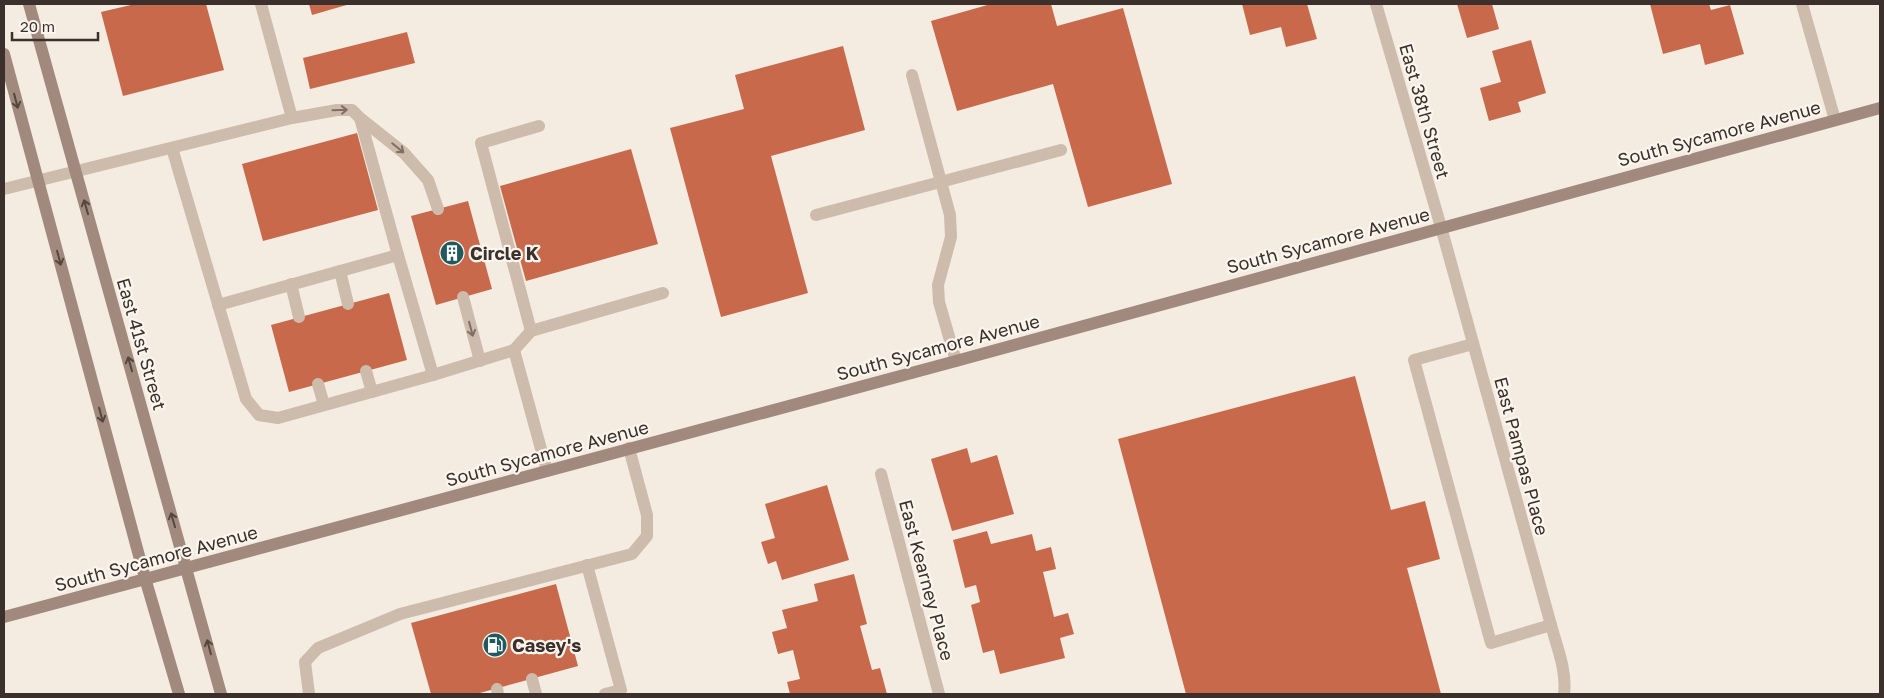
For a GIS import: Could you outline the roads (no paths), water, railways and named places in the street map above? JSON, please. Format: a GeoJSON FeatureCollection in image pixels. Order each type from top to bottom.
{"type":"FeatureCollection","features":[{"type":"Feature","properties":{"kind":"main road","name":"East 41st Street"},"geometry":{"type":"LineString","coordinates":[[29,4],[221,694]]}},
{"type":"Feature","properties":{"kind":"main road"},"geometry":{"type":"LineString","coordinates":[[4,54],[179,694]]}},
{"type":"Feature","properties":{"kind":"main road","name":"South Sycamore Avenue"},"geometry":{"type":"LineString","coordinates":[[4,617],[547,472],[629,448],[956,361],[1880,108]]}},
{"type":"Feature","properties":{"kind":"street"},"geometry":{"type":"LineString","coordinates":[[261,4],[292,118]]}},
{"type":"Feature","properties":{"kind":"street","name":"East 38th Street"},"geometry":{"type":"LineString","coordinates":[[1376,4],[1441,227]]}},
{"type":"Feature","properties":{"kind":"street"},"geometry":{"type":"LineString","coordinates":[[1802,4],[1835,120]]}},
{"type":"Feature","properties":{"kind":"street"},"geometry":{"type":"LineString","coordinates":[[912,75],[950,215],[951,237],[938,285],[939,302],[956,361]]}},
{"type":"Feature","properties":{"kind":"street"},"geometry":{"type":"LineString","coordinates":[[4,189],[292,118],[337,110],[352,110],[404,153],[428,180],[438,209]]}},
{"type":"Feature","properties":{"kind":"street"},"geometry":{"type":"LineString","coordinates":[[360,118],[433,375]]}},
{"type":"Feature","properties":{"kind":"street"},"geometry":{"type":"LineString","coordinates":[[531,331],[481,143],[539,126]]}},
{"type":"Feature","properties":{"kind":"street"},"geometry":{"type":"LineString","coordinates":[[172,148],[246,399],[259,415],[278,418],[480,361],[514,350],[531,331],[663,293]]}},
{"type":"Feature","properties":{"kind":"street"},"geometry":{"type":"LineString","coordinates":[[816,215],[1061,150]]}},
{"type":"Feature","properties":{"kind":"street","name":"East Pampas Place"},"geometry":{"type":"LineString","coordinates":[[1441,227],[1551,625],[1563,672],[1564,694]]}},
{"type":"Feature","properties":{"kind":"street"},"geometry":{"type":"LineString","coordinates":[[218,305],[398,255]]}},
{"type":"Feature","properties":{"kind":"street"},"geometry":{"type":"LineString","coordinates":[[340,271],[348,304]]}},
{"type":"Feature","properties":{"kind":"street"},"geometry":{"type":"LineString","coordinates":[[291,284],[299,317]]}},
{"type":"Feature","properties":{"kind":"street"},"geometry":{"type":"LineString","coordinates":[[463,297],[480,361]]}},
{"type":"Feature","properties":{"kind":"street"},"geometry":{"type":"LineString","coordinates":[[1473,344],[1414,360],[1491,643],[1551,625]]}},
{"type":"Feature","properties":{"kind":"street"},"geometry":{"type":"LineString","coordinates":[[514,350],[547,472]]}},
{"type":"Feature","properties":{"kind":"street"},"geometry":{"type":"LineString","coordinates":[[366,371],[372,392]]}},
{"type":"Feature","properties":{"kind":"street"},"geometry":{"type":"LineString","coordinates":[[318,384],[324,405]]}},
{"type":"Feature","properties":{"kind":"street"},"geometry":{"type":"LineString","coordinates":[[309,694],[305,662],[318,648],[400,614],[429,612],[472,601],[509,591],[587,565],[632,554],[646,536],[647,515],[629,448]]}},
{"type":"Feature","properties":{"kind":"street","name":"East Kearney Place"},"geometry":{"type":"LineString","coordinates":[[881,474],[938,694]]}},
{"type":"Feature","properties":{"kind":"street"},"geometry":{"type":"LineString","coordinates":[[587,565],[621,690],[605,694]]}},
{"type":"Feature","properties":{"kind":"street"},"geometry":{"type":"LineString","coordinates":[[532,679],[536,694]]}},
{"type":"Feature","properties":{"kind":"place","name":"Circle K"},"geometry":{"type":"Point","coordinates":[452,253]}},
{"type":"Feature","properties":{"kind":"place","name":"Casey's"},"geometry":{"type":"Point","coordinates":[495,645]}}]}
